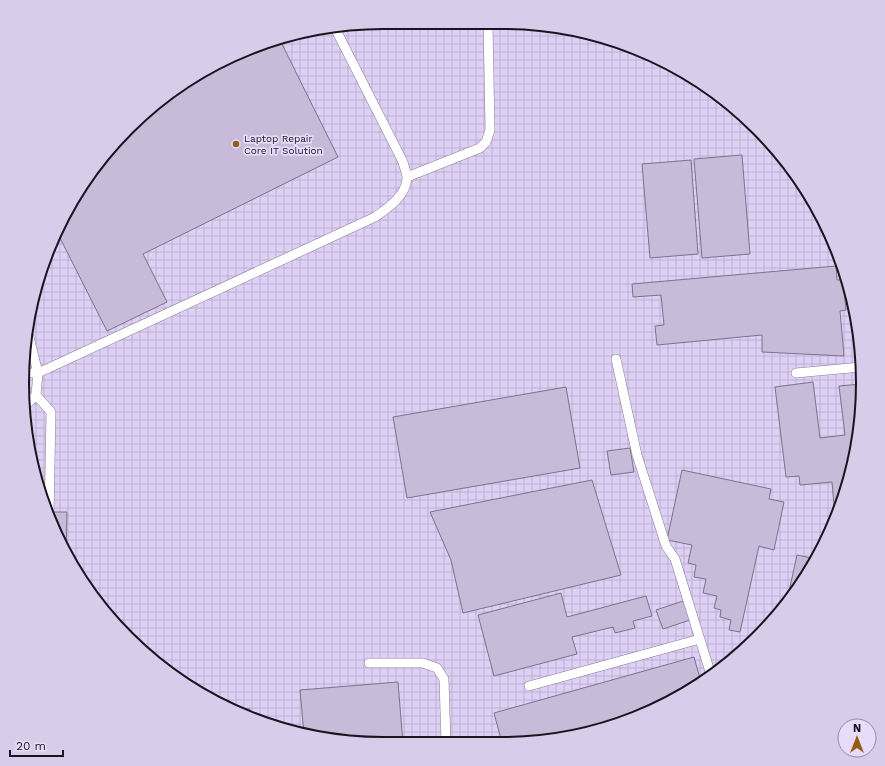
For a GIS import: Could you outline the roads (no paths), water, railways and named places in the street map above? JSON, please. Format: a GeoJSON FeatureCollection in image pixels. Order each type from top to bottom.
{"type":"FeatureCollection","features":[{"type":"Feature","properties":{"kind":"lane"},"geometry":{"type":"LineString","coordinates":[[407,177],[480,148],[486,142],[490,130],[488,29]]}},
{"type":"Feature","properties":{"kind":"lane"},"geometry":{"type":"LineString","coordinates":[[29,373],[38,372],[375,217],[391,206],[400,196],[405,187],[407,177],[403,162],[337,32]]}},
{"type":"Feature","properties":{"kind":"lane"},"geometry":{"type":"LineString","coordinates":[[30,401],[36,395],[38,372],[31,346]]}},
{"type":"Feature","properties":{"kind":"lane"},"geometry":{"type":"LineString","coordinates":[[616,359],[637,455],[666,546],[675,559],[709,670]]}},
{"type":"Feature","properties":{"kind":"lane"},"geometry":{"type":"LineString","coordinates":[[796,373],[855,368]]}},
{"type":"Feature","properties":{"kind":"lane"},"geometry":{"type":"LineString","coordinates":[[36,395],[51,412],[49,500]]}},
{"type":"Feature","properties":{"kind":"lane"},"geometry":{"type":"LineString","coordinates":[[529,686],[700,640]]}},
{"type":"Feature","properties":{"kind":"lane"},"geometry":{"type":"LineString","coordinates":[[369,663],[423,663],[437,668],[444,679],[446,737]]}},
{"type":"Feature","properties":{"kind":"place","name":"Laptop Repair Core IT Solution"},"geometry":{"type":"Point","coordinates":[236,144]}}]}
